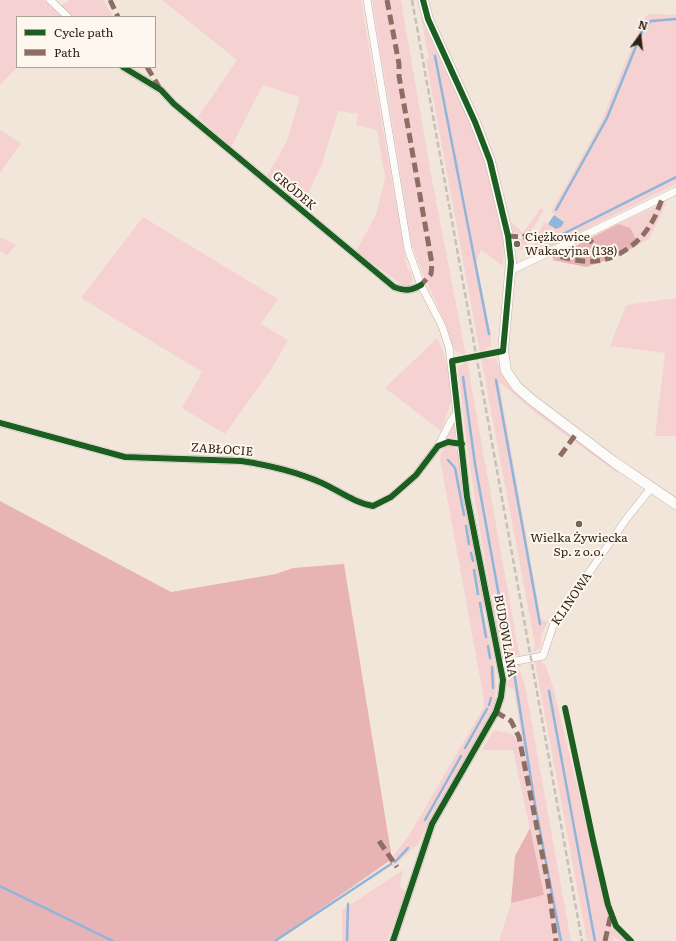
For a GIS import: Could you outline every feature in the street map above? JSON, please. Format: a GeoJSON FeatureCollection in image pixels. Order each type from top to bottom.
{"type":"FeatureCollection","features":[{"type":"Feature","properties":{"kind":"street"},"geometry":{"type":"LineString","coordinates":[[50,0],[67,16]]}},
{"type":"Feature","properties":{"kind":"street"},"geometry":{"type":"LineString","coordinates":[[367,0],[408,249],[420,285]]}},
{"type":"Feature","properties":{"kind":"street"},"geometry":{"type":"LineString","coordinates":[[423,0],[428,19],[475,122],[490,161],[508,236],[510,271],[503,351],[504,364],[511,379],[532,400],[651,488],[676,504]]}},
{"type":"Feature","properties":{"kind":"street","name":"GRÓDEK"},"geometry":{"type":"LineString","coordinates":[[125,68],[161,90],[174,104],[394,286],[403,290],[413,290],[420,285]]}},
{"type":"Feature","properties":{"kind":"street"},"geometry":{"type":"LineString","coordinates":[[510,271],[676,191]]}},
{"type":"Feature","properties":{"kind":"street","name":"BUDOWLANA"},"geometry":{"type":"LineString","coordinates":[[392,941],[432,826],[496,712],[501,696],[503,680],[467,497],[452,361],[442,326],[420,285]]}},
{"type":"Feature","properties":{"kind":"street"},"geometry":{"type":"LineString","coordinates":[[438,446],[458,411]]}},
{"type":"Feature","properties":{"kind":"street","name":"ZABŁOCIE"},"geometry":{"type":"LineString","coordinates":[[0,423],[125,457],[241,461],[259,464],[309,478],[360,502],[373,506],[391,497],[416,475],[438,446]]}},
{"type":"Feature","properties":{"kind":"street"},"geometry":{"type":"LineString","coordinates":[[438,446],[448,442],[462,444]]}},
{"type":"Feature","properties":{"kind":"street","name":"KLINOWA"},"geometry":{"type":"LineString","coordinates":[[500,664],[543,656],[554,623],[627,518],[651,488]]}},
{"type":"Feature","properties":{"kind":"shaded area"},"geometry":{"type":"Polygon","coordinates":[[[0,0],[44,0],[61,16],[16,16],[16,68],[0,85],[0,0]]]}},
{"type":"Feature","properties":{"kind":"shaded area"},"geometry":{"type":"Polygon","coordinates":[[[69,0],[104,0],[112,16],[72,16],[61,6],[69,0]]]}},
{"type":"Feature","properties":{"kind":"shaded area"},"geometry":{"type":"Polygon","coordinates":[[[162,0],[361,0],[407,268],[411,272],[413,281],[409,286],[402,285],[356,251],[376,215],[385,179],[377,130],[356,125],[358,114],[338,111],[322,164],[302,206],[267,176],[287,141],[300,97],[263,85],[231,147],[198,117],[237,60],[162,0]]]}},
{"type":"Feature","properties":{"kind":"shaded area"},"geometry":{"type":"Polygon","coordinates":[[[372,0],[401,0],[430,169],[466,356],[454,350],[445,323],[412,245],[372,0]]]}},
{"type":"Feature","properties":{"kind":"shaded area"},"geometry":{"type":"Polygon","coordinates":[[[647,15],[676,15],[676,184],[542,251],[533,246],[544,222],[556,229],[564,221],[551,212],[600,124],[643,20],[647,15]]]}},
{"type":"Feature","properties":{"kind":"shaded area"},"geometry":{"type":"Polygon","coordinates":[[[421,18],[480,145],[489,175],[504,243],[503,266],[481,250],[476,261],[491,335],[491,346],[480,353],[426,59],[429,60],[421,18]]]}},
{"type":"Feature","properties":{"kind":"shaded area"},"geometry":{"type":"Polygon","coordinates":[[[0,130],[21,143],[0,173],[0,130]]]}},
{"type":"Feature","properties":{"kind":"shaded area"},"geometry":{"type":"Polygon","coordinates":[[[667,202],[649,239],[639,244],[635,235],[618,224],[667,202]]]}},
{"type":"Feature","properties":{"kind":"shaded area"},"geometry":{"type":"Polygon","coordinates":[[[541,208],[544,210],[534,227],[523,235],[513,232],[511,222],[523,233],[541,208]]]}},
{"type":"Feature","properties":{"kind":"shaded area"},"geometry":{"type":"Polygon","coordinates":[[[143,217],[278,299],[261,324],[288,340],[272,368],[225,434],[182,408],[202,372],[81,298],[143,217]]]}},
{"type":"Feature","properties":{"kind":"shaded area"},"geometry":{"type":"Polygon","coordinates":[[[618,224],[630,228],[639,244],[617,257],[586,267],[552,260],[583,242],[618,224]]]}},
{"type":"Feature","properties":{"kind":"shaded area"},"geometry":{"type":"Polygon","coordinates":[[[0,237],[16,245],[7,255],[0,251],[0,237]]]}},
{"type":"Feature","properties":{"kind":"shaded area"},"geometry":{"type":"Polygon","coordinates":[[[515,239],[528,239],[525,249],[516,250],[515,239]]]}},
{"type":"Feature","properties":{"kind":"shaded area"},"geometry":{"type":"Polygon","coordinates":[[[676,298],[676,436],[655,436],[665,353],[610,346],[626,305],[676,298]]]}},
{"type":"Feature","properties":{"kind":"shaded area"},"geometry":{"type":"Polygon","coordinates":[[[437,338],[446,361],[451,389],[450,404],[441,431],[385,388],[437,338]]]}},
{"type":"Feature","properties":{"kind":"shaded area"},"geometry":{"type":"Polygon","coordinates":[[[481,358],[496,359],[501,373],[517,394],[618,470],[617,473],[537,414],[499,382],[541,620],[548,621],[542,634],[540,648],[533,652],[535,645],[481,358]]]}},
{"type":"Feature","properties":{"kind":"shaded area"},"geometry":{"type":"Polygon","coordinates":[[[467,361],[520,655],[514,656],[508,654],[503,644],[500,644],[476,506],[466,437],[458,367],[467,361]]]}},
{"type":"Feature","properties":{"kind":"shaded area"},"geometry":{"type":"Polygon","coordinates":[[[453,425],[455,425],[455,438],[448,437],[453,425]]]}},
{"type":"Feature","properties":{"kind":"shaded area"},"geometry":{"type":"Polygon","coordinates":[[[447,446],[454,447],[458,452],[485,605],[483,611],[495,665],[495,697],[497,699],[492,712],[429,821],[418,844],[393,867],[389,861],[408,837],[484,707],[483,694],[440,459],[441,452],[447,446]]]}},
{"type":"Feature","properties":{"kind":"shaded area"},"geometry":{"type":"Polygon","coordinates":[[[0,501],[171,592],[276,574],[293,568],[344,564],[392,859],[275,941],[0,941],[0,501]]]}},
{"type":"Feature","properties":{"kind":"shaded area"},"geometry":{"type":"Polygon","coordinates":[[[541,661],[546,666],[553,687],[606,905],[613,927],[628,941],[620,941],[612,936],[614,941],[587,941],[535,662],[541,661]]]}},
{"type":"Feature","properties":{"kind":"shaded area"},"geometry":{"type":"Polygon","coordinates":[[[522,664],[517,669],[521,673],[525,686],[571,941],[499,941],[511,903],[544,895],[513,750],[482,750],[494,730],[512,734],[518,740],[521,734],[514,689],[508,687],[509,671],[512,668],[522,664]]]}},
{"type":"Feature","properties":{"kind":"shaded area"},"geometry":{"type":"Polygon","coordinates":[[[530,828],[544,895],[511,903],[515,856],[530,828]]]}},
{"type":"Feature","properties":{"kind":"shaded area"},"geometry":{"type":"Polygon","coordinates":[[[403,870],[400,887],[406,892],[387,941],[342,941],[342,910],[403,870]]]}},
{"type":"Feature","properties":{"kind":"water"},"geometry":{"type":"Polygon","coordinates":[[[554,215],[564,222],[561,227],[556,229],[548,224],[554,215]]]}},
{"type":"Feature","properties":{"kind":"waterway"},"geometry":{"type":"LineString","coordinates":[[556,210],[607,118],[643,29],[651,21],[676,19]]}},
{"type":"Feature","properties":{"kind":"waterway"},"geometry":{"type":"LineString","coordinates":[[435,56],[489,334]]}},
{"type":"Feature","properties":{"kind":"waterway"},"geometry":{"type":"LineString","coordinates":[[549,241],[676,177]]}},
{"type":"Feature","properties":{"kind":"waterway"},"geometry":{"type":"LineString","coordinates":[[463,377],[475,464],[507,640]]}},
{"type":"Feature","properties":{"kind":"waterway"},"geometry":{"type":"LineString","coordinates":[[496,380],[540,624]]}},
{"type":"Feature","properties":{"kind":"waterway"},"geometry":{"type":"LineString","coordinates":[[448,460],[455,468],[464,515]]}},
{"type":"Feature","properties":{"kind":"waterway"},"geometry":{"type":"LineString","coordinates":[[466,526],[469,544]]}},
{"type":"Feature","properties":{"kind":"waterway"},"geometry":{"type":"LineString","coordinates":[[471,553],[473,561]]}},
{"type":"Feature","properties":{"kind":"waterway"},"geometry":{"type":"LineString","coordinates":[[474,570],[478,594]]}},
{"type":"Feature","properties":{"kind":"waterway"},"geometry":{"type":"LineString","coordinates":[[480,603],[486,637]]}},
{"type":"Feature","properties":{"kind":"waterway"},"geometry":{"type":"LineString","coordinates":[[488,646],[490,658]]}},
{"type":"Feature","properties":{"kind":"waterway"},"geometry":{"type":"LineString","coordinates":[[492,667],[493,688]]}},
{"type":"Feature","properties":{"kind":"waterway"},"geometry":{"type":"LineString","coordinates":[[514,672],[535,805],[561,941]]}},
{"type":"Feature","properties":{"kind":"waterway"},"geometry":{"type":"LineString","coordinates":[[549,691],[595,941]]}},
{"type":"Feature","properties":{"kind":"waterway"},"geometry":{"type":"LineString","coordinates":[[489,705],[491,698]]}},
{"type":"Feature","properties":{"kind":"waterway"},"geometry":{"type":"LineString","coordinates":[[465,748],[487,709]]}},
{"type":"Feature","properties":{"kind":"waterway"},"geometry":{"type":"LineString","coordinates":[[425,820],[461,756]]}},
{"type":"Feature","properties":{"kind":"waterway"},"geometry":{"type":"LineString","coordinates":[[395,862],[408,848]]}},
{"type":"Feature","properties":{"kind":"waterway"},"geometry":{"type":"LineString","coordinates":[[275,941],[391,864]]}},
{"type":"Feature","properties":{"kind":"waterway"},"geometry":{"type":"LineString","coordinates":[[0,886],[113,941]]}},
{"type":"Feature","properties":{"kind":"waterway"},"geometry":{"type":"LineString","coordinates":[[347,941],[348,904]]}},
{"type":"Feature","properties":{"kind":"railway"},"geometry":{"type":"LineString","coordinates":[[412,0],[582,941]]}},
{"type":"Feature","properties":{"kind":"marked path"},"geometry":{"type":"LineString","coordinates":[[110,0],[118,16]]}},
{"type":"Feature","properties":{"kind":"marked path"},"geometry":{"type":"LineString","coordinates":[[387,0],[432,264],[431,274],[421,285]]}},
{"type":"Feature","properties":{"kind":"marked path"},"geometry":{"type":"LineString","coordinates":[[148,68],[159,87]]}},
{"type":"Feature","properties":{"kind":"marked path"},"geometry":{"type":"LineString","coordinates":[[546,253],[576,260],[589,261],[603,260],[619,254],[634,244],[646,232],[654,219],[663,197]]}},
{"type":"Feature","properties":{"kind":"marked path"},"geometry":{"type":"LineString","coordinates":[[508,236],[523,237],[535,231]]}},
{"type":"Feature","properties":{"kind":"marked path"},"geometry":{"type":"LineString","coordinates":[[586,235],[601,254],[610,258]]}},
{"type":"Feature","properties":{"kind":"marked path"},"geometry":{"type":"LineString","coordinates":[[560,456],[576,434]]}},
{"type":"Feature","properties":{"kind":"marked path"},"geometry":{"type":"LineString","coordinates":[[496,712],[511,721],[519,737],[548,883],[556,941]]}},
{"type":"Feature","properties":{"kind":"marked path"},"geometry":{"type":"LineString","coordinates":[[379,841],[397,867]]}},
{"type":"Feature","properties":{"kind":"marked path"},"geometry":{"type":"LineString","coordinates":[[605,941],[611,914]]}},
{"type":"Feature","properties":{"kind":"cycle path"},"geometry":{"type":"LineString","coordinates":[[393,941],[432,824],[496,712],[501,697],[503,680],[467,497],[452,361],[503,351],[511,262],[508,236],[490,161],[475,122],[428,19],[423,0]]}},
{"type":"Feature","properties":{"kind":"cycle path"},"geometry":{"type":"LineString","coordinates":[[125,68],[161,90],[174,104],[394,287],[408,290],[421,285]]}},
{"type":"Feature","properties":{"kind":"cycle path"},"geometry":{"type":"LineString","coordinates":[[0,423],[125,457],[241,461],[272,467],[293,472],[312,479],[353,500],[373,506],[391,497],[416,475],[438,446],[448,442],[462,444]]}},
{"type":"Feature","properties":{"kind":"cycle path"},"geometry":{"type":"LineString","coordinates":[[565,708],[608,905],[616,926],[631,941]]}},
{"type":"Feature","properties":{"kind":"place","name":"Ciężkowice Wakacyjna (138)"},"geometry":{"type":"Point","coordinates":[517,244]}},
{"type":"Feature","properties":{"kind":"place","name":"Wielka Żywiecka Sp. z o.o."},"geometry":{"type":"Point","coordinates":[579,524]}}]}
